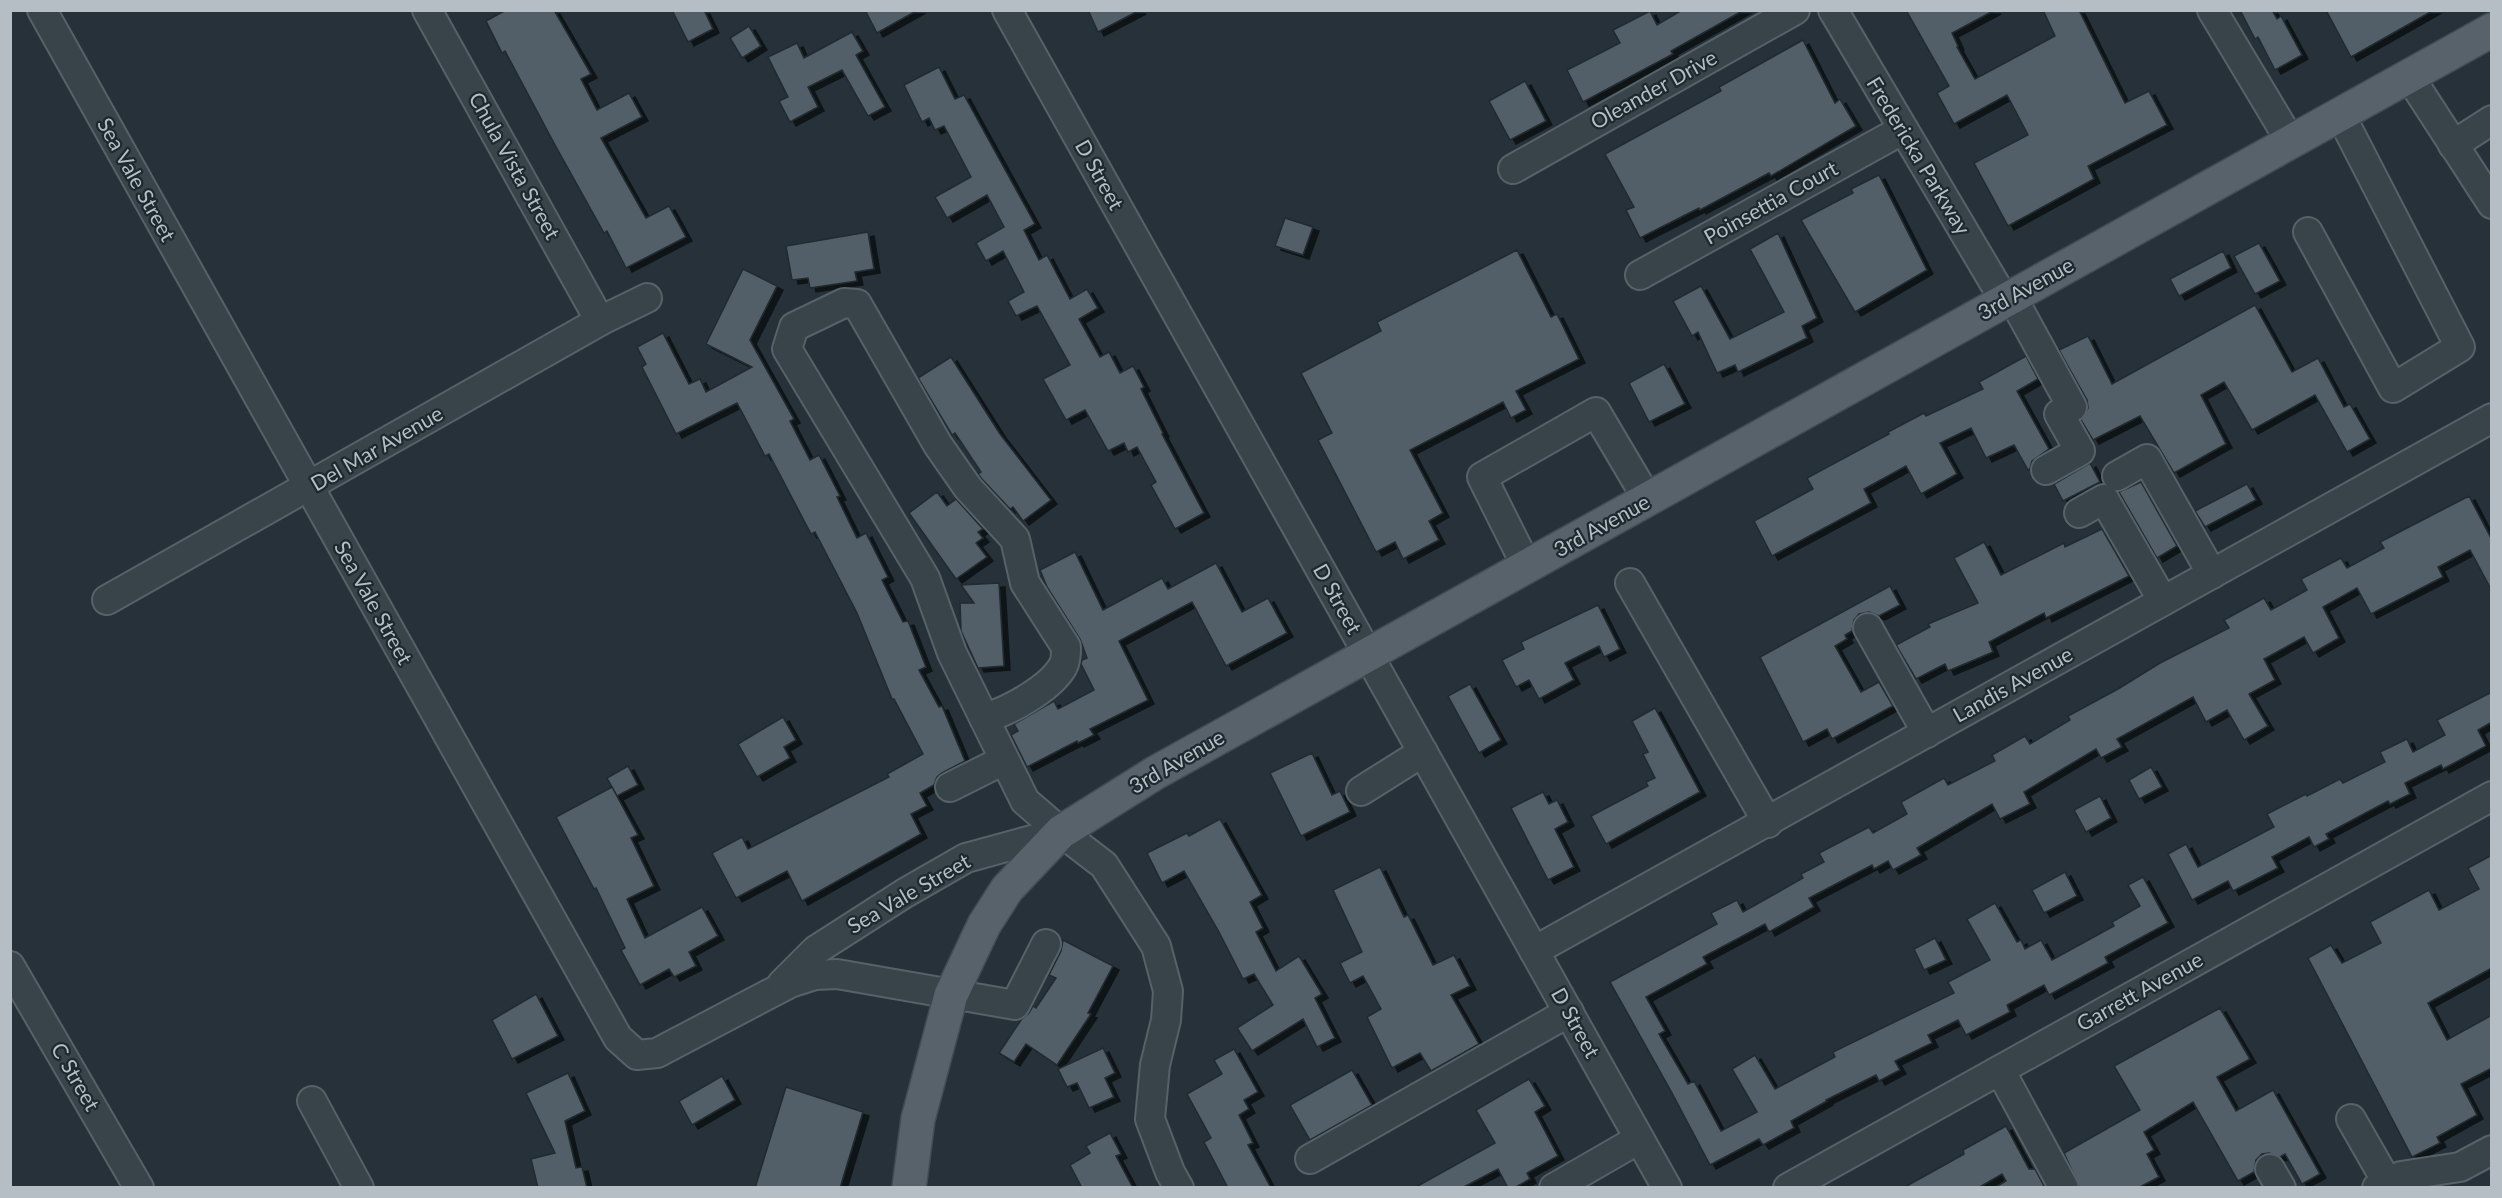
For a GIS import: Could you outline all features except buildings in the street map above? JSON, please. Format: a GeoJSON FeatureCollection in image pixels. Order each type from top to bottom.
{"type":"FeatureCollection","features":[{"type":"Feature","properties":{"kind":"main road","name":"3rd Avenue"},"geometry":{"type":"LineString","coordinates":[[909,1188],[918,1119],[951,994],[974,944],[1007,889],[1061,832],[1155,773],[2492,30]]}},
{"type":"Feature","properties":{"kind":"street","name":"Sea Vale Street"},"geometry":{"type":"LineString","coordinates":[[42,10],[618,1038],[637,1055],[657,1053],[776,990],[815,975],[837,974],[1015,1005],[1046,944]]}},
{"type":"Feature","properties":{"kind":"street","name":"Chula Vista Street"},"geometry":{"type":"LineString","coordinates":[[428,10],[600,321]]}},
{"type":"Feature","properties":{"kind":"street","name":"D Street"},"geometry":{"type":"LineString","coordinates":[[1007,10],[1667,1188]]}},
{"type":"Feature","properties":{"kind":"street","name":"Oleander Drive"},"geometry":{"type":"LineString","coordinates":[[1513,169],[1795,10]]}},
{"type":"Feature","properties":{"kind":"street","name":"Fredericka Parkway"},"geometry":{"type":"LineString","coordinates":[[1833,10],[1902,130],[2008,299],[2072,407],[2059,414],[2080,451],[2046,470]]}},
{"type":"Feature","properties":{"kind":"street"},"geometry":{"type":"LineString","coordinates":[[2212,10],[2291,142]]}},
{"type":"Feature","properties":{"kind":"street"},"geometry":{"type":"LineString","coordinates":[[2409,76],[2492,204]]}},
{"type":"Feature","properties":{"kind":"street"},"geometry":{"type":"LineString","coordinates":[[2308,232],[2393,388],[2460,347],[2340,114]]}},
{"type":"Feature","properties":{"kind":"street"},"geometry":{"type":"LineString","coordinates":[[2454,145],[2492,120]]}},
{"type":"Feature","properties":{"kind":"street","name":"Poinsettia Court"},"geometry":{"type":"LineString","coordinates":[[1640,275],[1902,130]]}},
{"type":"Feature","properties":{"kind":"street","name":"Del Mar Avenue"},"geometry":{"type":"LineString","coordinates":[[107,600],[309,488],[600,321],[647,298]]}},
{"type":"Feature","properties":{"kind":"street"},"geometry":{"type":"LineString","coordinates":[[984,718],[997,715],[1048,685],[1064,665],[1066,647],[1025,583],[1015,539],[968,488],[938,445],[857,304],[844,303],[794,327],[787,350],[925,578],[952,653],[1004,760],[1025,801],[1104,865],[1156,946],[1168,991],[1166,1020],[1155,1065],[1150,1119],[1170,1172],[1179,1188]]}},
{"type":"Feature","properties":{"kind":"street"},"geometry":{"type":"LineString","coordinates":[[1527,567],[1482,477],[1596,412],[1648,500]]}},
{"type":"Feature","properties":{"kind":"street","name":"Landis Avenue"},"geometry":{"type":"LineString","coordinates":[[1534,951],[1768,824],[2492,418]]}},
{"type":"Feature","properties":{"kind":"street"},"geometry":{"type":"LineString","coordinates":[[2117,476],[2147,459],[2212,574]]}},
{"type":"Feature","properties":{"kind":"street"},"geometry":{"type":"LineString","coordinates":[[2079,513],[2104,499],[2163,601]]}},
{"type":"Feature","properties":{"kind":"street"},"geometry":{"type":"LineString","coordinates":[[1630,583],[1768,824]]}},
{"type":"Feature","properties":{"kind":"street"},"geometry":{"type":"LineString","coordinates":[[1868,628],[1927,733]]}},
{"type":"Feature","properties":{"kind":"street"},"geometry":{"type":"LineString","coordinates":[[1361,791],[1423,752]]}},
{"type":"Feature","properties":{"kind":"street"},"geometry":{"type":"LineString","coordinates":[[950,787],[1004,760]]}},
{"type":"Feature","properties":{"kind":"street","name":"Garrett Avenue"},"geometry":{"type":"LineString","coordinates":[[1788,1188],[2492,796]]}},
{"type":"Feature","properties":{"kind":"street","name":"Sea Vale Street"},"geometry":{"type":"LineString","coordinates":[[776,990],[816,950],[905,892],[966,858],[1061,832]]}},
{"type":"Feature","properties":{"kind":"street","name":"C Street"},"geometry":{"type":"LineString","coordinates":[[10,966],[139,1188]]}},
{"type":"Feature","properties":{"kind":"street"},"geometry":{"type":"LineString","coordinates":[[1310,1158],[1569,1012]]}},
{"type":"Feature","properties":{"kind":"street"},"geometry":{"type":"LineString","coordinates":[[2000,1070],[2064,1188]]}},
{"type":"Feature","properties":{"kind":"street"},"geometry":{"type":"LineString","coordinates":[[312,1101],[359,1188]]}},
{"type":"Feature","properties":{"kind":"street"},"geometry":{"type":"LineString","coordinates":[[2351,1119],[2382,1185],[2401,1176],[2457,1177],[2492,1150]]}},
{"type":"Feature","properties":{"kind":"street"},"geometry":{"type":"LineString","coordinates":[[1554,1188],[1639,1139]]}}]}
